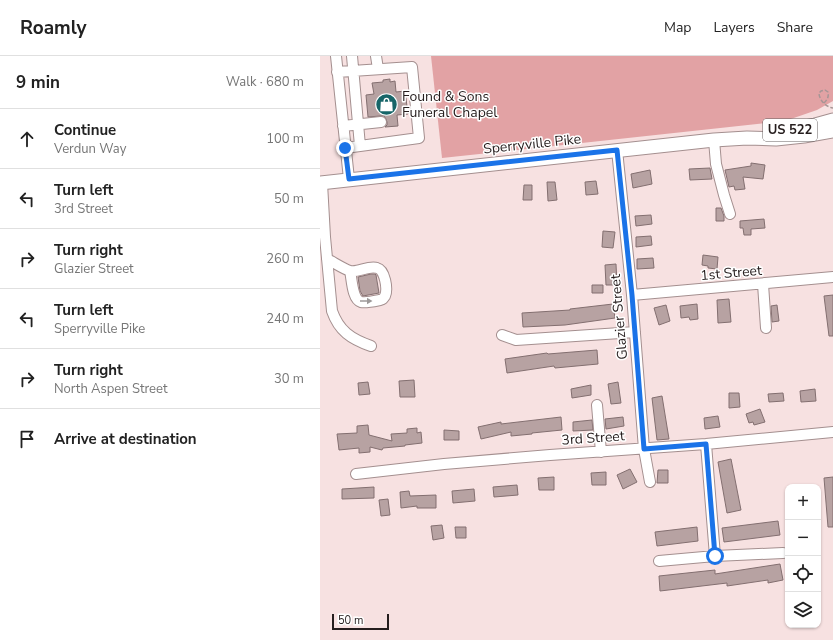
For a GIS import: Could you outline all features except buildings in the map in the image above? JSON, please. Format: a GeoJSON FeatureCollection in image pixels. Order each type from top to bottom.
{"type":"FeatureCollection","features":[{"type":"Feature","properties":{"kind":"main road","name":"Sperryville Pike"},"geometry":{"type":"LineString","coordinates":[[747,138],[815,125],[833,120]]}},
{"type":"Feature","properties":{"kind":"main road","name":"Sperryville Pike"},"geometry":{"type":"LineString","coordinates":[[321,183],[714,140],[747,138],[776,139],[833,131]]}},
{"type":"Feature","properties":{"kind":"street"},"geometry":{"type":"LineString","coordinates":[[336,56],[349,179]]}},
{"type":"Feature","properties":{"kind":"street"},"geometry":{"type":"LineString","coordinates":[[352,56],[360,146]]}},
{"type":"Feature","properties":{"kind":"street"},"geometry":{"type":"LineString","coordinates":[[376,56],[378,69]]}},
{"type":"Feature","properties":{"kind":"street"},"geometry":{"type":"LineString","coordinates":[[338,72],[412,67],[419,138],[345,148]]}},
{"type":"Feature","properties":{"kind":"street"},"geometry":{"type":"LineString","coordinates":[[343,126],[381,122]]}},
{"type":"Feature","properties":{"kind":"street"},"geometry":{"type":"LineString","coordinates":[[714,140],[716,164],[730,214]]}},
{"type":"Feature","properties":{"kind":"street","name":"Glazier Street"},"geometry":{"type":"LineString","coordinates":[[617,150],[632,295],[644,449],[650,482]]}},
{"type":"Feature","properties":{"kind":"street"},"geometry":{"type":"LineString","coordinates":[[321,183],[332,311],[335,319],[346,334],[371,346]]}},
{"type":"Feature","properties":{"kind":"street"},"geometry":{"type":"LineString","coordinates":[[327,259],[350,271]]}},
{"type":"Feature","properties":{"kind":"street","name":"1st Street"},"geometry":{"type":"LineString","coordinates":[[632,295],[833,277]]}},
{"type":"Feature","properties":{"kind":"street"},"geometry":{"type":"LineString","coordinates":[[763,284],[766,328]]}},
{"type":"Feature","properties":{"kind":"street"},"geometry":{"type":"LineString","coordinates":[[502,335],[516,340],[635,332]]}},
{"type":"Feature","properties":{"kind":"street"},"geometry":{"type":"LineString","coordinates":[[597,405],[601,452]]}},
{"type":"Feature","properties":{"kind":"street","name":"3rd Street"},"geometry":{"type":"LineString","coordinates":[[356,474],[452,463],[706,444],[833,432]]}},
{"type":"Feature","properties":{"kind":"street"},"geometry":{"type":"LineString","coordinates":[[706,444],[715,556]]}},
{"type":"Feature","properties":{"kind":"street"},"geometry":{"type":"LineString","coordinates":[[659,561],[715,556],[783,553]]}},
{"type":"Feature","properties":{"kind":"path"},"geometry":{"type":"LineString","coordinates":[[824,103],[828,99],[829,94],[825,90],[821,91],[819,94],[820,98],[824,103],[828,107],[833,108]]}},
{"type":"Feature","properties":{"kind":"shaded area"},"geometry":{"type":"Polygon","coordinates":[[[431,56],[833,56],[833,101],[817,110],[785,121],[442,158],[431,56]]]}},
{"type":"Feature","properties":{"kind":"place","name":"Found & Sons Funeral Chapel"},"geometry":{"type":"Point","coordinates":[387,104]}},
{"type":"Feature","properties":{"kind":"route"},"geometry":{"type":"LineString","coordinates":[[345,148],[349,179],[617,150],[632,295],[644,449],[706,444],[715,556]]}}]}
